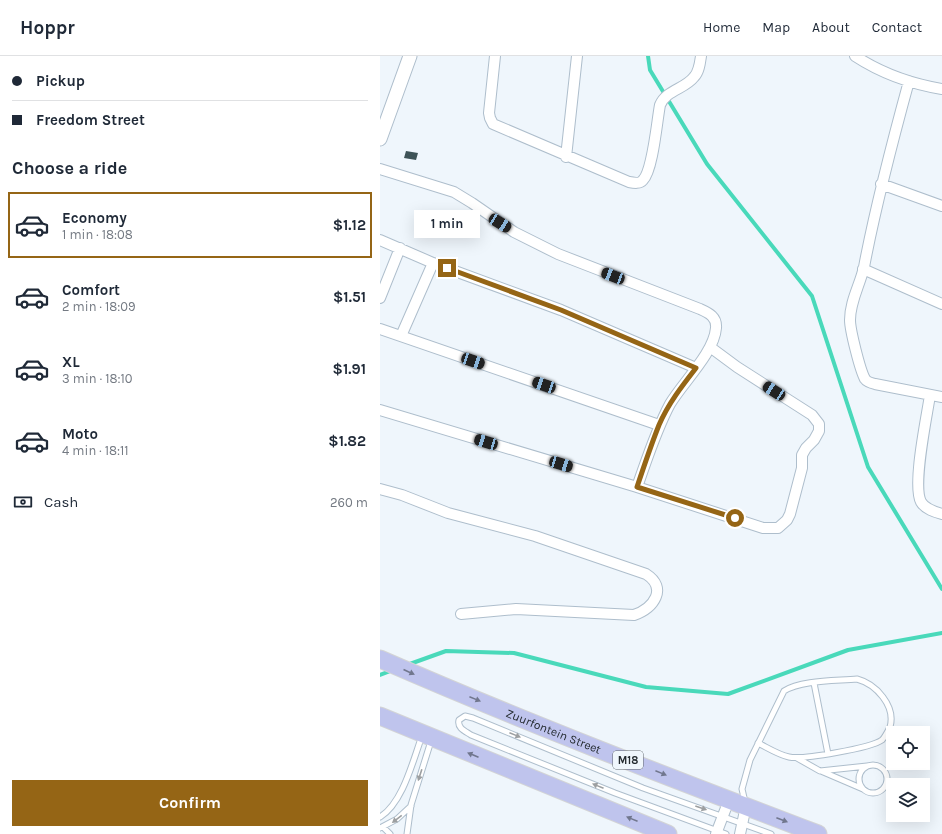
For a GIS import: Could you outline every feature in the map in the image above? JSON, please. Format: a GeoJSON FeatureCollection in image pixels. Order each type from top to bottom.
{"type":"FeatureCollection","features":[{"type":"Feature","properties":{"kind":"main road","name":"Zuurfontein Street"},"geometry":{"type":"LineString","coordinates":[[380,659],[439,684],[818,834]]}},
{"type":"Feature","properties":{"kind":"main road"},"geometry":{"type":"LineString","coordinates":[[380,716],[668,834]]}},
{"type":"Feature","properties":{"kind":"street"},"geometry":{"type":"LineString","coordinates":[[380,139],[410,56]]}},
{"type":"Feature","properties":{"kind":"street"},"geometry":{"type":"LineString","coordinates":[[495,56],[489,113],[491,122],[496,126],[566,156],[629,182],[636,183],[641,182],[644,179],[650,168],[662,99],[668,94],[686,85],[695,77],[701,56]]}},
{"type":"Feature","properties":{"kind":"street"},"geometry":{"type":"LineString","coordinates":[[566,156],[577,56]]}},
{"type":"Feature","properties":{"kind":"street"},"geometry":{"type":"LineString","coordinates":[[855,56],[876,68],[909,81],[942,89]]}},
{"type":"Feature","properties":{"kind":"street"},"geometry":{"type":"LineString","coordinates":[[909,81],[881,184],[863,269],[853,299],[850,331],[867,381],[875,384],[942,397]]}},
{"type":"Feature","properties":{"kind":"street"},"geometry":{"type":"LineString","coordinates":[[380,169],[454,192],[472,202],[514,232],[558,254],[713,316],[717,326],[710,347],[671,402],[659,425],[637,487]]}},
{"type":"Feature","properties":{"kind":"street"},"geometry":{"type":"LineString","coordinates":[[881,184],[942,206]]}},
{"type":"Feature","properties":{"kind":"street"},"geometry":{"type":"LineString","coordinates":[[380,240],[433,263],[561,310],[696,368]]}},
{"type":"Feature","properties":{"kind":"street"},"geometry":{"type":"LineString","coordinates":[[380,298],[400,248]]}},
{"type":"Feature","properties":{"kind":"street"},"geometry":{"type":"LineString","coordinates":[[401,336],[433,263]]}},
{"type":"Feature","properties":{"kind":"street"},"geometry":{"type":"LineString","coordinates":[[863,269],[942,304]]}},
{"type":"Feature","properties":{"kind":"street"},"geometry":{"type":"LineString","coordinates":[[380,329],[659,425]]}},
{"type":"Feature","properties":{"kind":"street"},"geometry":{"type":"LineString","coordinates":[[380,410],[637,487],[763,528],[778,528],[787,520],[790,514],[802,468],[803,451],[817,436],[819,424],[812,416],[736,367],[710,347]]}},
{"type":"Feature","properties":{"kind":"street"},"geometry":{"type":"LineString","coordinates":[[930,395],[922,442],[919,496],[922,504],[928,509],[942,514]]}},
{"type":"Feature","properties":{"kind":"street"},"geometry":{"type":"LineString","coordinates":[[380,489],[402,495],[448,513],[534,536],[633,569],[652,578],[656,583],[657,590],[651,606],[644,612],[634,615],[516,609],[461,614]]}},
{"type":"Feature","properties":{"kind":"street"},"geometry":{"type":"LineString","coordinates":[[735,800],[743,824],[740,834]]}},
{"type":"Feature","properties":{"kind":"street"},"geometry":{"type":"LineString","coordinates":[[720,833],[735,800]]}},
{"type":"Feature","properties":{"kind":"lane"},"geometry":{"type":"LineString","coordinates":[[758,743],[788,757],[796,758],[809,758],[869,746],[882,740],[888,731],[891,722],[891,713],[883,697],[865,681],[857,679],[801,684],[790,687],[784,691],[758,743],[750,760],[735,800],[743,824],[771,834]]}},
{"type":"Feature","properties":{"kind":"lane"},"geometry":{"type":"LineString","coordinates":[[814,683],[828,754]]}},
{"type":"Feature","properties":{"kind":"lane"},"geometry":{"type":"LineString","coordinates":[[720,833],[615,793],[471,735],[462,730],[458,722],[465,716],[473,718],[643,788],[735,800]]}},
{"type":"Feature","properties":{"kind":"lane"},"geometry":{"type":"LineString","coordinates":[[407,834],[411,805],[427,736]]}},
{"type":"Feature","properties":{"kind":"lane"},"geometry":{"type":"LineString","coordinates":[[380,817],[387,812],[398,796],[427,736]]}},
{"type":"Feature","properties":{"kind":"lane"},"geometry":{"type":"LineString","coordinates":[[796,758],[820,771],[871,793],[880,792],[886,786],[888,777],[884,769],[876,765],[820,771]]}},
{"type":"Feature","properties":{"kind":"lane"},"geometry":{"type":"LineString","coordinates":[[863,789],[859,781],[861,772],[867,766]]}},
{"type":"Feature","properties":{"kind":"lane"},"geometry":{"type":"LineString","coordinates":[[390,834],[382,828],[397,819],[411,805]]}},
{"type":"Feature","properties":{"kind":"building"},"geometry":{"type":"Polygon","coordinates":[[[406,151],[418,153],[416,160],[404,158],[406,151]]]}},
{"type":"Feature","properties":{"kind":"waterway"},"geometry":{"type":"LineString","coordinates":[[648,56],[650,70],[707,164],[812,296],[868,467],[942,589]]}},
{"type":"Feature","properties":{"kind":"waterway"},"geometry":{"type":"LineString","coordinates":[[407,665],[446,651],[514,653],[646,687],[728,694],[848,650],[942,633]]}},
{"type":"Feature","properties":{"kind":"waterway"},"geometry":{"type":"LineString","coordinates":[[380,675],[393,670]]}},
{"type":"Feature","properties":{"kind":"route"},"geometry":{"type":"LineString","coordinates":[[447,268],[596,324],[696,368],[671,402],[659,425],[637,487],[735,518]]}}]}
